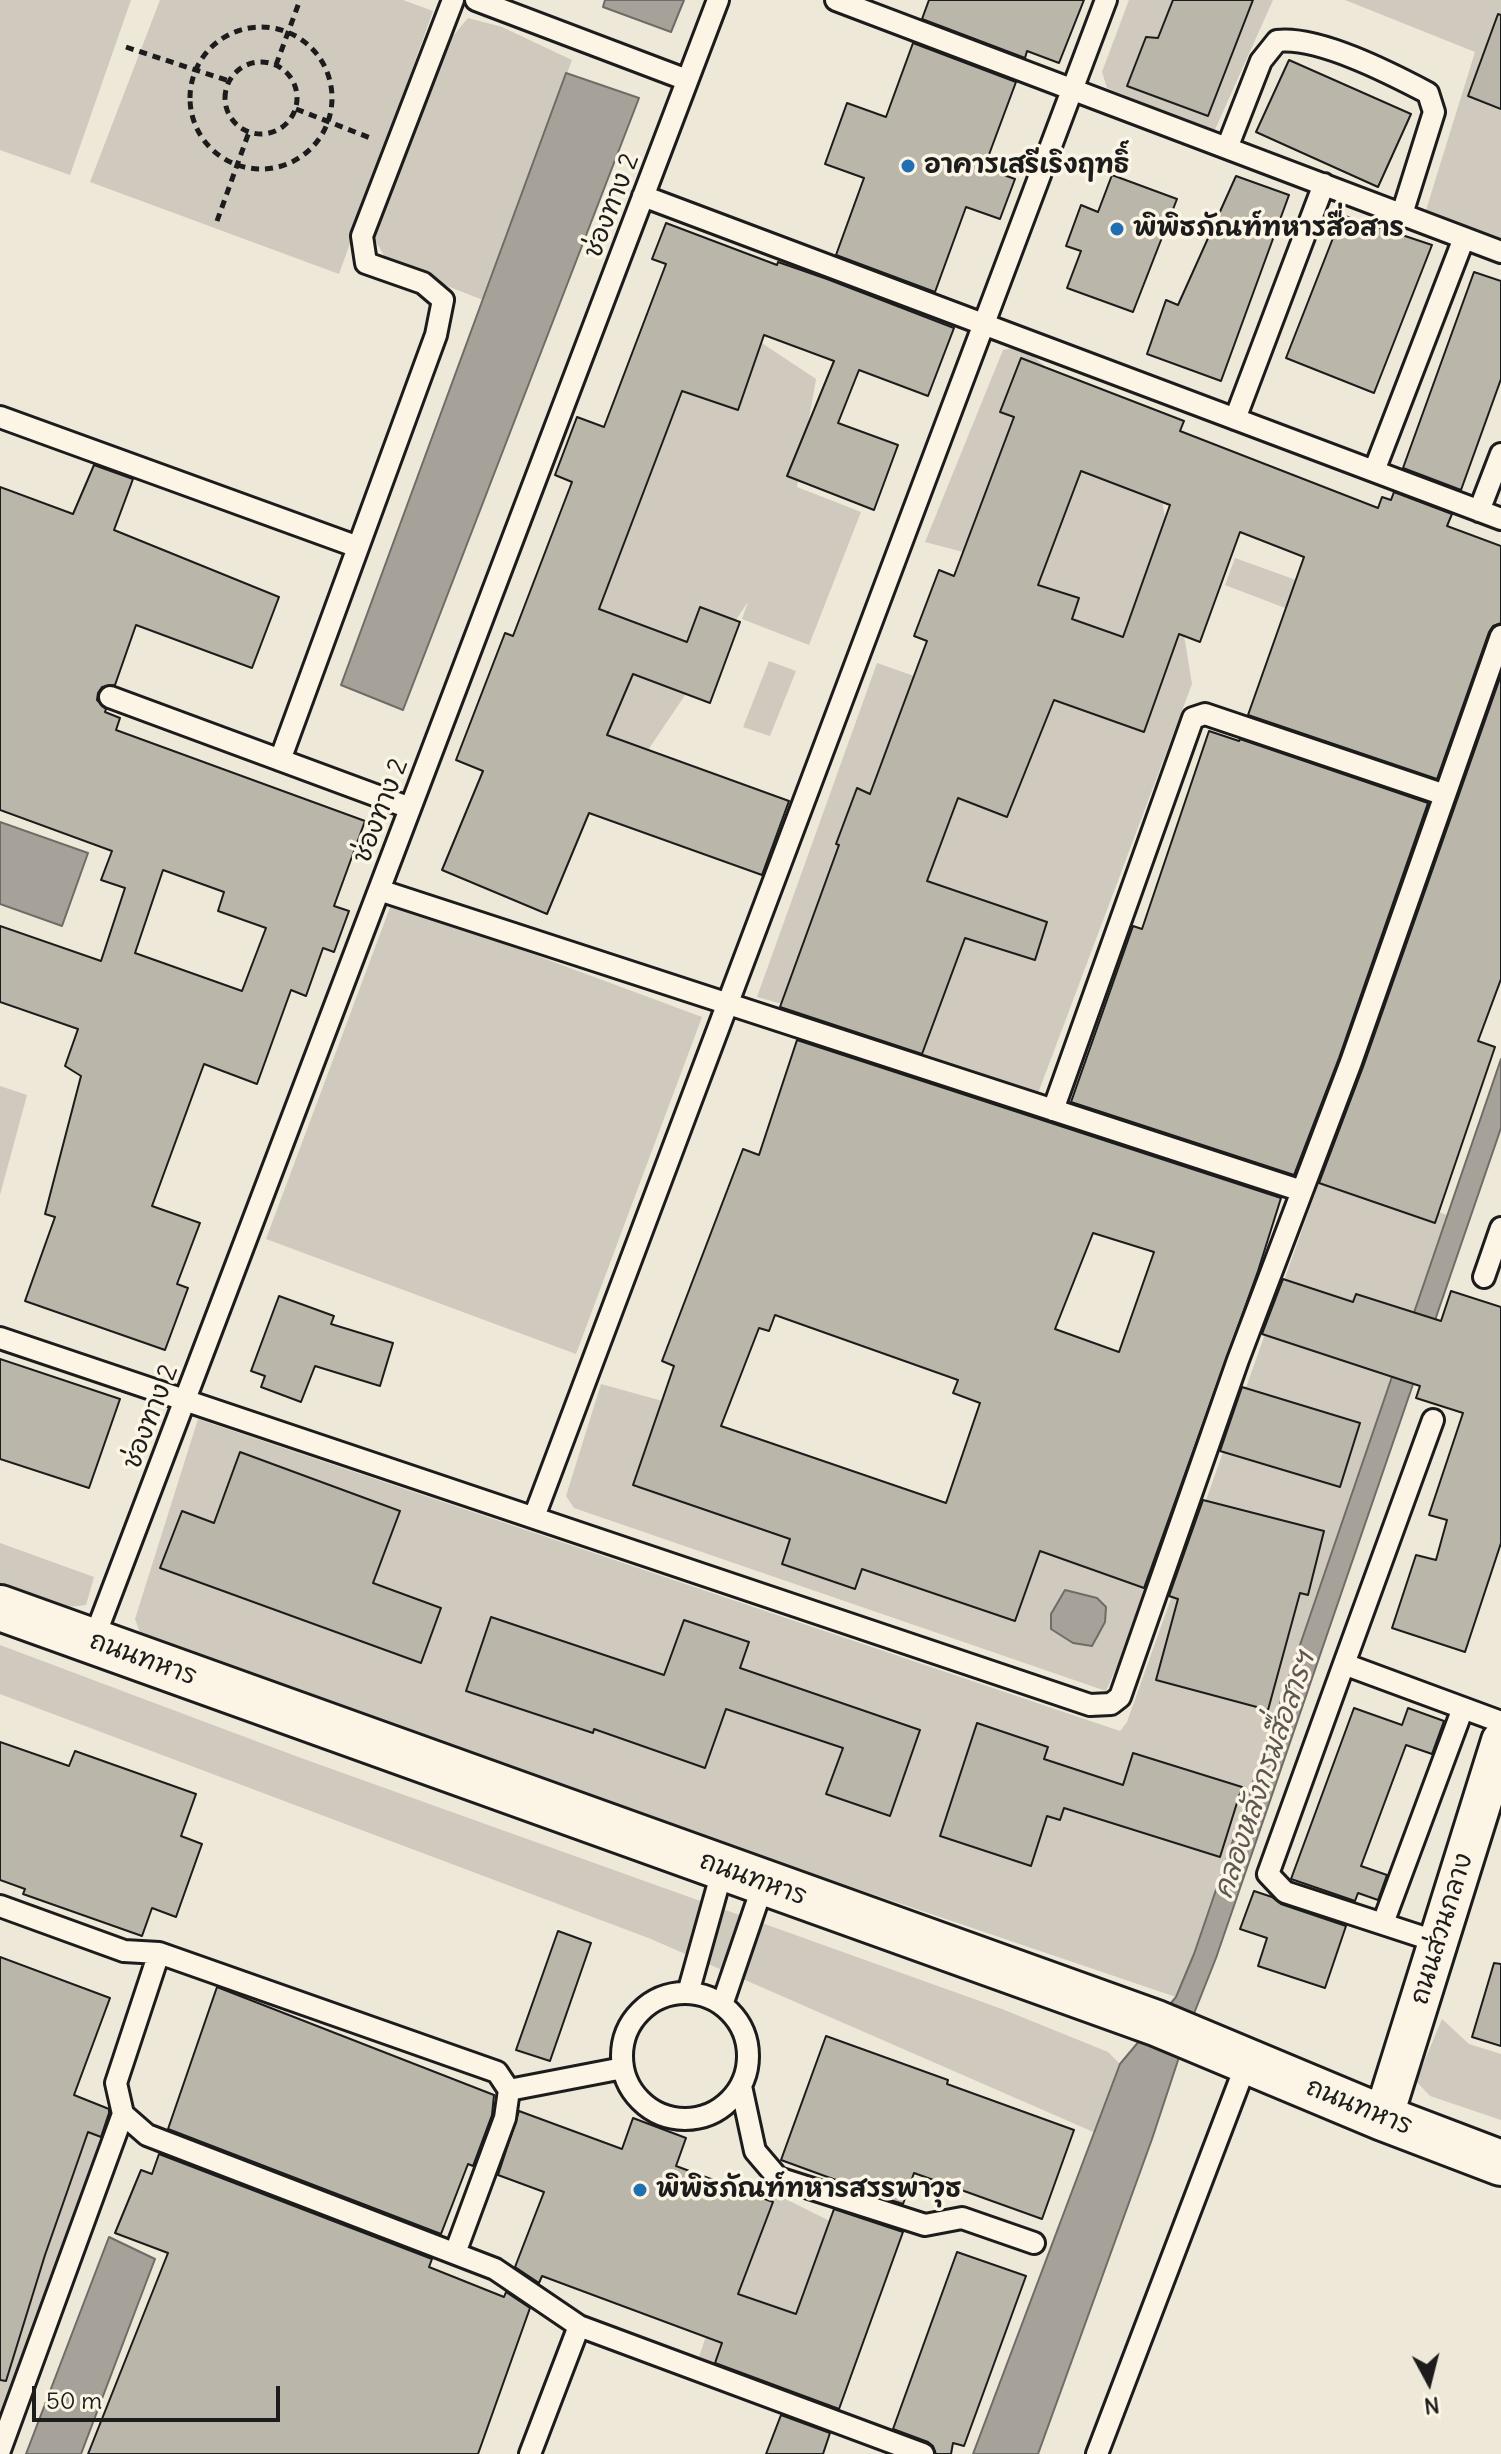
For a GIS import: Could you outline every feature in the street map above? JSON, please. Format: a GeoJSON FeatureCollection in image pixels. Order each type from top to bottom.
{"type":"FeatureCollection","features":[{"type":"Feature","properties":{"kind":"main road","name":"ถนนทหาร"},"geometry":{"type":"LineString","coordinates":[[0,1608],[1156,2023],[1383,2118],[1501,2163]]}},
{"type":"Feature","properties":{"kind":"street","name":"ถนนส่วนกลาง"},"geometry":{"type":"LineString","coordinates":[[1383,2118],[1501,1741]]}},
{"type":"Feature","properties":{"kind":"lane"},"geometry":{"type":"LineString","coordinates":[[280,760],[436,335],[443,300],[423,283],[366,263],[362,236],[453,0]]}},
{"type":"Feature","properties":{"kind":"lane"},"geometry":{"type":"LineString","coordinates":[[476,0],[687,80]]}},
{"type":"Feature","properties":{"kind":"lane","name":"ช่องทาง 2"},"geometry":{"type":"LineString","coordinates":[[93,1641],[718,0]]}},
{"type":"Feature","properties":{"kind":"lane"},"geometry":{"type":"LineString","coordinates":[[836,0],[1501,252]]}},
{"type":"Feature","properties":{"kind":"lane"},"geometry":{"type":"LineString","coordinates":[[534,1517],[1106,0]]}},
{"type":"Feature","properties":{"kind":"lane"},"geometry":{"type":"LineString","coordinates":[[1227,148],[1261,61],[1277,41],[1294,38],[1379,67],[1428,93],[1434,112],[1402,214]]}},
{"type":"Feature","properties":{"kind":"lane"},"geometry":{"type":"LineString","coordinates":[[1235,419],[1324,184]]}},
{"type":"Feature","properties":{"kind":"lane"},"geometry":{"type":"LineString","coordinates":[[643,196],[1501,519]]}},
{"type":"Feature","properties":{"kind":"lane"},"geometry":{"type":"LineString","coordinates":[[1374,471],[1464,238]]}},
{"type":"Feature","properties":{"kind":"lane"},"geometry":{"type":"LineString","coordinates":[[0,417],[358,547]]}},
{"type":"Feature","properties":{"kind":"lane"},"geometry":{"type":"LineString","coordinates":[[1479,511],[1501,454]]}},
{"type":"Feature","properties":{"kind":"lane"},"geometry":{"type":"LineString","coordinates":[[0,1338],[1090,1705],[1111,1704],[1120,1697],[1238,1360],[1351,1062],[1501,636]]}},
{"type":"Feature","properties":{"kind":"lane"},"geometry":{"type":"LineString","coordinates":[[110,697],[410,808]]}},
{"type":"Feature","properties":{"kind":"lane"},"geometry":{"type":"LineString","coordinates":[[1053,1110],[1193,718],[1205,714],[1445,795]]}},
{"type":"Feature","properties":{"kind":"lane"},"geometry":{"type":"LineString","coordinates":[[379,890],[1302,1191]]}},
{"type":"Feature","properties":{"kind":"lane"},"geometry":{"type":"LineString","coordinates":[[1484,1277],[1501,1228]]}},
{"type":"Feature","properties":{"kind":"lane"},"geometry":{"type":"LineString","coordinates":[[1433,1420],[1268,1874],[1285,1892],[1438,1942]]}},
{"type":"Feature","properties":{"kind":"lane"},"geometry":{"type":"LineString","coordinates":[[1344,1664],[1501,1722]]}},
{"type":"Feature","properties":{"kind":"lane"},"geometry":{"type":"LineString","coordinates":[[1383,1923],[1463,1708]]}},
{"type":"Feature","properties":{"kind":"lane"},"geometry":{"type":"LineString","coordinates":[[688,1993],[723,1868]]}},
{"type":"Feature","properties":{"kind":"lane"},"geometry":{"type":"LineString","coordinates":[[722,2005],[764,1882]]}},
{"type":"Feature","properties":{"kind":"lane"},"geometry":{"type":"LineString","coordinates":[[0,1906],[124,1951],[159,1953],[497,2072],[509,2090],[505,2118],[455,2253]]}},
{"type":"Feature","properties":{"kind":"lane"},"geometry":{"type":"LineString","coordinates":[[0,2450],[123,2114],[116,2083],[159,1953]]}},
{"type":"Feature","properties":{"kind":"lane"},"geometry":{"type":"LineString","coordinates":[[688,1993],[722,2005],[740,2025],[747,2044],[748,2065],[741,2086],[728,2102],[710,2114],[690,2119],[669,2117],[650,2109],[634,2095],[621,2057],[624,2036],[634,2018],[658,1999],[688,1993]]}},
{"type":"Feature","properties":{"kind":"lane"},"geometry":{"type":"LineString","coordinates":[[1097,2454],[1233,2056]]}},
{"type":"Feature","properties":{"kind":"lane"},"geometry":{"type":"LineString","coordinates":[[509,2090],[623,2068]]}},
{"type":"Feature","properties":{"kind":"lane"},"geometry":{"type":"LineString","coordinates":[[741,2086],[755,2151],[778,2178],[925,2225],[962,2218],[1034,2243]]}},
{"type":"Feature","properties":{"kind":"lane"},"geometry":{"type":"LineString","coordinates":[[123,2114],[147,2135],[495,2269],[579,2326],[923,2454]]}},
{"type":"Feature","properties":{"kind":"lane"},"geometry":{"type":"LineString","coordinates":[[530,2454],[579,2326]]}},
{"type":"Feature","properties":{"kind":"path"},"geometry":{"type":"LineString","coordinates":[[276,65],[300,0]]}},
{"type":"Feature","properties":{"kind":"path"},"geometry":{"type":"LineString","coordinates":[[261,26],[289,32],[304,40],[320,56],[330,77],[333,99],[329,122],[317,143],[298,159],[275,168],[250,169],[237,165],[207,146],[194,125],[188,102],[195,69],[201,56],[218,40],[238,30],[261,26]]}},
{"type":"Feature","properties":{"kind":"path"},"geometry":{"type":"LineString","coordinates":[[126,47],[229,81]]}},
{"type":"Feature","properties":{"kind":"path"},"geometry":{"type":"LineString","coordinates":[[260,62],[276,65],[291,76],[296,86],[296,109],[282,127],[272,132],[249,132],[230,117],[226,105],[229,81],[248,65],[260,62]]}},
{"type":"Feature","properties":{"kind":"path"},"geometry":{"type":"LineString","coordinates":[[296,109],[396,148]]}},
{"type":"Feature","properties":{"kind":"path"},"geometry":{"type":"LineString","coordinates":[[217,221],[249,132]]}},
{"type":"Feature","properties":{"kind":"shaded area"},"geometry":{"type":"Polygon","coordinates":[[[0,0],[131,0],[70,175],[0,150],[0,0]]]}},
{"type":"Feature","properties":{"kind":"shaded area"},"geometry":{"type":"Polygon","coordinates":[[[160,0],[403,0],[433,11],[339,274],[90,182],[160,0]]]}},
{"type":"Feature","properties":{"kind":"shaded area"},"geometry":{"type":"Polygon","coordinates":[[[1129,0],[1273,0],[1214,132],[1107,88],[1102,72],[1129,0]]]}},
{"type":"Feature","properties":{"kind":"shaded area"},"geometry":{"type":"Polygon","coordinates":[[[1345,0],[1501,0],[1501,238],[1426,210],[1475,52],[1345,0]]]}},
{"type":"Feature","properties":{"kind":"shaded area"},"geometry":{"type":"Polygon","coordinates":[[[468,18],[502,27],[572,60],[483,300],[388,263],[374,238],[452,37],[468,18]]]}},
{"type":"Feature","properties":{"kind":"shaded area"},"geometry":{"type":"Polygon","coordinates":[[[697,300],[816,379],[797,487],[861,512],[809,645],[742,619],[748,602],[648,750],[534,721],[697,300]]]}},
{"type":"Feature","properties":{"kind":"shaded area"},"geometry":{"type":"Polygon","coordinates":[[[1020,346],[1045,366],[1021,358],[1000,411],[1014,417],[963,552],[925,542],[1003,350],[1020,346]]]}},
{"type":"Feature","properties":{"kind":"shaded area"},"geometry":{"type":"Polygon","coordinates":[[[1069,472],[1158,475],[1192,684],[1037,1096],[885,1040],[880,915],[1069,472]]]}},
{"type":"Feature","properties":{"kind":"shaded area"},"geometry":{"type":"Polygon","coordinates":[[[1235,558],[1296,580],[1285,608],[1225,585],[1235,558]]]}},
{"type":"Feature","properties":{"kind":"shaded area"},"geometry":{"type":"Polygon","coordinates":[[[769,661],[796,671],[770,736],[743,727],[769,661]]]}},
{"type":"Feature","properties":{"kind":"shaded area"},"geometry":{"type":"Polygon","coordinates":[[[877,663],[914,676],[793,1007],[757,997],[877,663]]]}},
{"type":"Feature","properties":{"kind":"shaded area"},"geometry":{"type":"Polygon","coordinates":[[[392,902],[702,1017],[576,1354],[266,1239],[392,902]]]}},
{"type":"Feature","properties":{"kind":"shaded area"},"geometry":{"type":"Polygon","coordinates":[[[0,1086],[27,1095],[0,1195],[0,1086]]]}},
{"type":"Feature","properties":{"kind":"shaded area"},"geometry":{"type":"Polygon","coordinates":[[[1323,1171],[1447,1215],[1194,1954],[1176,1997],[435,1746],[141,1635],[135,1619],[198,1419],[1120,1731],[1127,1722],[1323,1171]]]}},
{"type":"Feature","properties":{"kind":"shaded area"},"geometry":{"type":"Polygon","coordinates":[[[601,1384],[677,1405],[652,1480],[1030,1538],[1154,1583],[1106,1691],[574,1508],[566,1496],[601,1384]]]}},
{"type":"Feature","properties":{"kind":"shaded area"},"geometry":{"type":"Polygon","coordinates":[[[0,1543],[94,1577],[86,1605],[63,1607],[42,1604],[0,1591],[0,1543]]]}},
{"type":"Feature","properties":{"kind":"shaded area"},"geometry":{"type":"Polygon","coordinates":[[[0,1645],[301,1758],[1002,2009],[1108,2052],[1120,2064],[1098,2134],[651,1939],[0,1694],[0,1645]]]}},
{"type":"Feature","properties":{"kind":"shaded area"},"geometry":{"type":"Polygon","coordinates":[[[1442,2019],[1469,2044],[1501,2054],[1501,2120],[1430,2096],[1416,2081],[1442,2019]]]}},
{"type":"Feature","properties":{"kind":"shaded area"},"geometry":{"type":"Polygon","coordinates":[[[42,2093],[112,2128],[0,2418],[0,2138],[42,2093]]]}},
{"type":"Feature","properties":{"kind":"shaded area"},"geometry":{"type":"Polygon","coordinates":[[[733,2173],[846,2229],[779,2392],[699,2357],[725,2279],[686,2274],[733,2173]]]}},
{"type":"Feature","properties":{"kind":"water"},"geometry":{"type":"Polygon","coordinates":[[[605,0],[684,0],[671,32],[603,7],[605,0]]]}},
{"type":"Feature","properties":{"kind":"water"},"geometry":{"type":"Polygon","coordinates":[[[566,73],[639,98],[403,710],[341,685],[566,73]]]}},
{"type":"Feature","properties":{"kind":"water"},"geometry":{"type":"Polygon","coordinates":[[[0,822],[88,853],[62,926],[0,904],[0,822]]]}},
{"type":"Feature","properties":{"kind":"water","name":"คลองหลังกรมสื่อสารฯ"},"geometry":{"type":"Polygon","coordinates":[[[1501,1059],[1501,1128],[1216,1958],[1038,2454],[973,2454],[1120,2064],[1176,1997],[1194,1954],[1501,1059]]]}},
{"type":"Feature","properties":{"kind":"water"},"geometry":{"type":"Polygon","coordinates":[[[1065,1590],[1097,1598],[1106,1607],[1105,1622],[1092,1646],[1073,1643],[1051,1629],[1051,1614],[1065,1590]]]}},
{"type":"Feature","properties":{"kind":"water"},"geometry":{"type":"Polygon","coordinates":[[[109,2237],[155,2259],[81,2454],[26,2454],[109,2237]]]}},
{"type":"Feature","properties":{"kind":"building"},"geometry":{"type":"Polygon","coordinates":[[[929,0],[1084,0],[1059,63],[1027,51],[1025,58],[922,19],[929,0]]]}},
{"type":"Feature","properties":{"kind":"building"},"geometry":{"type":"Polygon","coordinates":[[[1173,0],[1253,0],[1208,116],[1127,86],[1146,37],[1158,38],[1173,0]]]}},
{"type":"Feature","properties":{"kind":"building"},"geometry":{"type":"Polygon","coordinates":[[[1498,14],[1501,15],[1501,109],[1468,96],[1498,14]]]}},
{"type":"Feature","properties":{"kind":"building","name":"อาคารเสรีเริงฤทธิ์"},"geometry":{"type":"Polygon","coordinates":[[[913,43],[1016,82],[984,168],[1015,179],[1000,219],[966,207],[935,292],[836,255],[864,178],[825,164],[847,103],[886,117],[913,43]]]}},
{"type":"Feature","properties":{"kind":"building"},"geometry":{"type":"Polygon","coordinates":[[[1289,60],[1411,114],[1378,187],[1256,132],[1289,60]]]}},
{"type":"Feature","properties":{"kind":"building","name":"พิพิธภัณฑ์ทหารสื่อสาร"},"geometry":{"type":"Polygon","coordinates":[[[1112,175],[1177,199],[1133,312],[1067,288],[1081,251],[1066,246],[1081,205],[1098,212],[1112,175]]]}},
{"type":"Feature","properties":{"kind":"building"},"geometry":{"type":"Polygon","coordinates":[[[1236,176],[1289,195],[1221,381],[1147,354],[1166,300],[1178,305],[1236,176]]]}},
{"type":"Feature","properties":{"kind":"building"},"geometry":{"type":"Polygon","coordinates":[[[1342,215],[1432,245],[1374,393],[1286,358],[1342,215]]]}},
{"type":"Feature","properties":{"kind":"building"},"geometry":{"type":"Polygon","coordinates":[[[666,223],[777,265],[778,262],[827,279],[954,328],[928,396],[859,370],[838,423],[898,445],[874,510],[787,476],[834,361],[764,335],[738,410],[682,391],[599,609],[687,642],[700,607],[740,622],[710,703],[633,674],[607,735],[789,801],[762,875],[589,813],[547,914],[442,870],[483,771],[456,760],[505,633],[513,636],[572,482],[555,475],[577,417],[604,427],[666,264],[652,259],[666,223]]]}},
{"type":"Feature","properties":{"kind":"building"},"geometry":{"type":"Polygon","coordinates":[[[1474,272],[1501,281],[1501,379],[1461,490],[1403,468],[1474,272]]]}},
{"type":"Feature","properties":{"kind":"building"},"geometry":{"type":"Polygon","coordinates":[[[1021,358],[1184,421],[1180,431],[1378,508],[1382,497],[1391,500],[1394,492],[1452,514],[1447,526],[1501,546],[1501,623],[1489,632],[1437,779],[1248,715],[1304,557],[1240,532],[1200,642],[1179,634],[1144,732],[1054,700],[1007,817],[958,798],[927,881],[1047,922],[1035,960],[965,938],[922,1054],[780,1007],[857,788],[870,794],[927,641],[914,636],[939,570],[954,576],[1014,417],[1000,412],[1021,358]],[[1081,471],[1038,585],[1079,598],[1072,619],[1123,637],[1170,505],[1081,471]]]}},
{"type":"Feature","properties":{"kind":"building"},"geometry":{"type":"Polygon","coordinates":[[[94,465],[133,479],[114,530],[279,597],[252,668],[136,625],[115,685],[102,687],[98,693],[97,700],[106,709],[105,712],[120,718],[116,730],[365,821],[334,906],[349,911],[334,952],[323,948],[306,996],[291,990],[257,1084],[204,1064],[152,1206],[200,1223],[177,1284],[188,1288],[165,1350],[25,1301],[55,1217],[45,1214],[81,1076],[65,1066],[78,1029],[0,1002],[0,926],[101,961],[125,888],[101,880],[112,851],[0,810],[0,487],[73,514],[94,465]],[[163,870],[135,953],[242,991],[266,928],[218,911],[224,892],[163,870]]]}},
{"type":"Feature","properties":{"kind":"building"},"geometry":{"type":"Polygon","coordinates":[[[1501,675],[1501,979],[1478,1041],[1495,1047],[1435,1223],[1319,1183],[1501,675]]]}},
{"type":"Feature","properties":{"kind":"building"},"geometry":{"type":"Polygon","coordinates":[[[1209,731],[1428,803],[1339,1058],[1294,1175],[1071,1102],[1133,926],[1142,929],[1209,731]]]}},
{"type":"Feature","properties":{"kind":"building"},"geometry":{"type":"Polygon","coordinates":[[[797,1040],[1281,1198],[1258,1271],[1144,1588],[1040,1551],[1015,1621],[862,1569],[855,1589],[782,1564],[790,1539],[633,1485],[674,1366],[662,1361],[743,1149],[759,1155],[797,1040]],[[1093,1233],[1055,1329],[1119,1352],[1154,1252],[1093,1233]],[[775,1315],[769,1331],[759,1328],[721,1426],[946,1503],[980,1403],[953,1393],[958,1380],[775,1315]]]}},
{"type":"Feature","properties":{"kind":"building"},"geometry":{"type":"Polygon","coordinates":[[[1283,1279],[1353,1302],[1356,1294],[1441,1321],[1451,1291],[1501,1307],[1501,1543],[1465,1652],[1392,1628],[1416,1555],[1436,1560],[1447,1520],[1429,1515],[1463,1413],[1416,1398],[1420,1386],[1262,1334],[1283,1279]]]}},
{"type":"Feature","properties":{"kind":"building"},"geometry":{"type":"Polygon","coordinates":[[[279,1296],[334,1316],[331,1324],[393,1343],[380,1386],[315,1366],[301,1402],[261,1387],[265,1376],[251,1371],[279,1296]]]}},
{"type":"Feature","properties":{"kind":"building"},"geometry":{"type":"Polygon","coordinates":[[[0,1359],[120,1399],[89,1488],[0,1459],[0,1359]]]}},
{"type":"Feature","properties":{"kind":"building"},"geometry":{"type":"Polygon","coordinates":[[[1242,1387],[1360,1423],[1340,1487],[1220,1451],[1242,1387]]]}},
{"type":"Feature","properties":{"kind":"building"},"geometry":{"type":"Polygon","coordinates":[[[240,1452],[400,1511],[373,1583],[441,1608],[421,1663],[160,1568],[182,1511],[214,1523],[240,1452]]]}},
{"type":"Feature","properties":{"kind":"building"},"geometry":{"type":"Polygon","coordinates":[[[1203,1500],[1324,1531],[1308,1595],[1300,1593],[1268,1710],[1156,1680],[1178,1599],[1169,1596],[1203,1500]]]}},
{"type":"Feature","properties":{"kind":"building"},"geometry":{"type":"Polygon","coordinates":[[[491,1617],[664,1675],[684,1620],[749,1642],[740,1668],[920,1730],[890,1816],[826,1794],[843,1748],[726,1709],[705,1768],[594,1729],[593,1733],[466,1691],[491,1617]]]}},
{"type":"Feature","properties":{"kind":"building"},"geometry":{"type":"Polygon","coordinates":[[[1354,1708],[1402,1725],[1408,1708],[1444,1721],[1432,1754],[1406,1745],[1361,1866],[1387,1875],[1378,1900],[1358,1893],[1355,1901],[1291,1879],[1354,1708]]]}},
{"type":"Feature","properties":{"kind":"building"},"geometry":{"type":"Polygon","coordinates":[[[977,1723],[1048,1747],[1044,1759],[1123,1785],[1133,1753],[1242,1787],[1220,1857],[1064,1808],[1060,1820],[1047,1816],[1031,1866],[940,1836],[977,1723]]]}},
{"type":"Feature","properties":{"kind":"building"},"geometry":{"type":"Polygon","coordinates":[[[0,1742],[69,1766],[75,1751],[196,1794],[181,1836],[202,1844],[176,1917],[152,1908],[142,1936],[23,1894],[25,1889],[0,1880],[0,1742]]]}},
{"type":"Feature","properties":{"kind":"building"},"geometry":{"type":"Polygon","coordinates":[[[1254,1891],[1272,1897],[1281,1904],[1346,1926],[1325,1988],[1258,1966],[1267,1938],[1240,1929],[1254,1891]]]}},
{"type":"Feature","properties":{"kind":"building"},"geometry":{"type":"Polygon","coordinates":[[[558,1931],[591,1943],[550,2061],[516,2050],[558,1931]]]}},
{"type":"Feature","properties":{"kind":"building"},"geometry":{"type":"Polygon","coordinates":[[[0,1957],[110,1998],[74,2095],[109,2109],[109,2113],[101,2137],[88,2132],[6,2381],[0,2380],[0,1957]]]}},
{"type":"Feature","properties":{"kind":"building"},"geometry":{"type":"Polygon","coordinates":[[[1494,1963],[1501,1964],[1501,2046],[1472,2037],[1494,1963]]]}},
{"type":"Feature","properties":{"kind":"building"},"geometry":{"type":"Polygon","coordinates":[[[217,1987],[494,2095],[492,2115],[473,2166],[468,2164],[441,2234],[168,2129],[217,1987]]]}},
{"type":"Feature","properties":{"kind":"building"},"geometry":{"type":"Polygon","coordinates":[[[826,2036],[1074,2130],[1042,2219],[914,2173],[903,2204],[843,2185],[781,2160],[826,2036]]]}},
{"type":"Feature","properties":{"kind":"building"},"geometry":{"type":"Polygon","coordinates":[[[519,2111],[622,2149],[633,2118],[686,2138],[676,2166],[773,2202],[738,2294],[796,2314],[834,2209],[903,2232],[839,2409],[715,2363],[722,2343],[542,2276],[539,2283],[515,2267],[544,2192],[498,2175],[519,2111]]]}},
{"type":"Feature","properties":{"kind":"building"},"geometry":{"type":"Polygon","coordinates":[[[159,2154],[432,2259],[429,2267],[504,2297],[506,2292],[530,2308],[478,2454],[88,2454],[168,2253],[115,2233],[141,2170],[152,2174],[159,2154]]]}},
{"type":"Feature","properties":{"kind":"building"},"geometry":{"type":"Polygon","coordinates":[[[957,2252],[1026,2276],[964,2446],[953,2443],[951,2454],[936,2454],[928,2442],[893,2429],[957,2252]]]}},
{"type":"Feature","properties":{"kind":"building"},"geometry":{"type":"Polygon","coordinates":[[[781,2415],[830,2433],[823,2454],[766,2454],[781,2415]]]}},
{"type":"Feature","properties":{"kind":"place","name":"อาคารเสรีเริงฤทธิ์"},"geometry":{"type":"Point","coordinates":[908,166]}},
{"type":"Feature","properties":{"kind":"place","name":"พิพิธภัณฑ์ทหารสื่อสาร"},"geometry":{"type":"Point","coordinates":[1117,229]}},
{"type":"Feature","properties":{"kind":"place","name":"พิพิธภัณฑ์ทหารสรรพาวุธ"},"geometry":{"type":"Point","coordinates":[640,2190]}}]}
